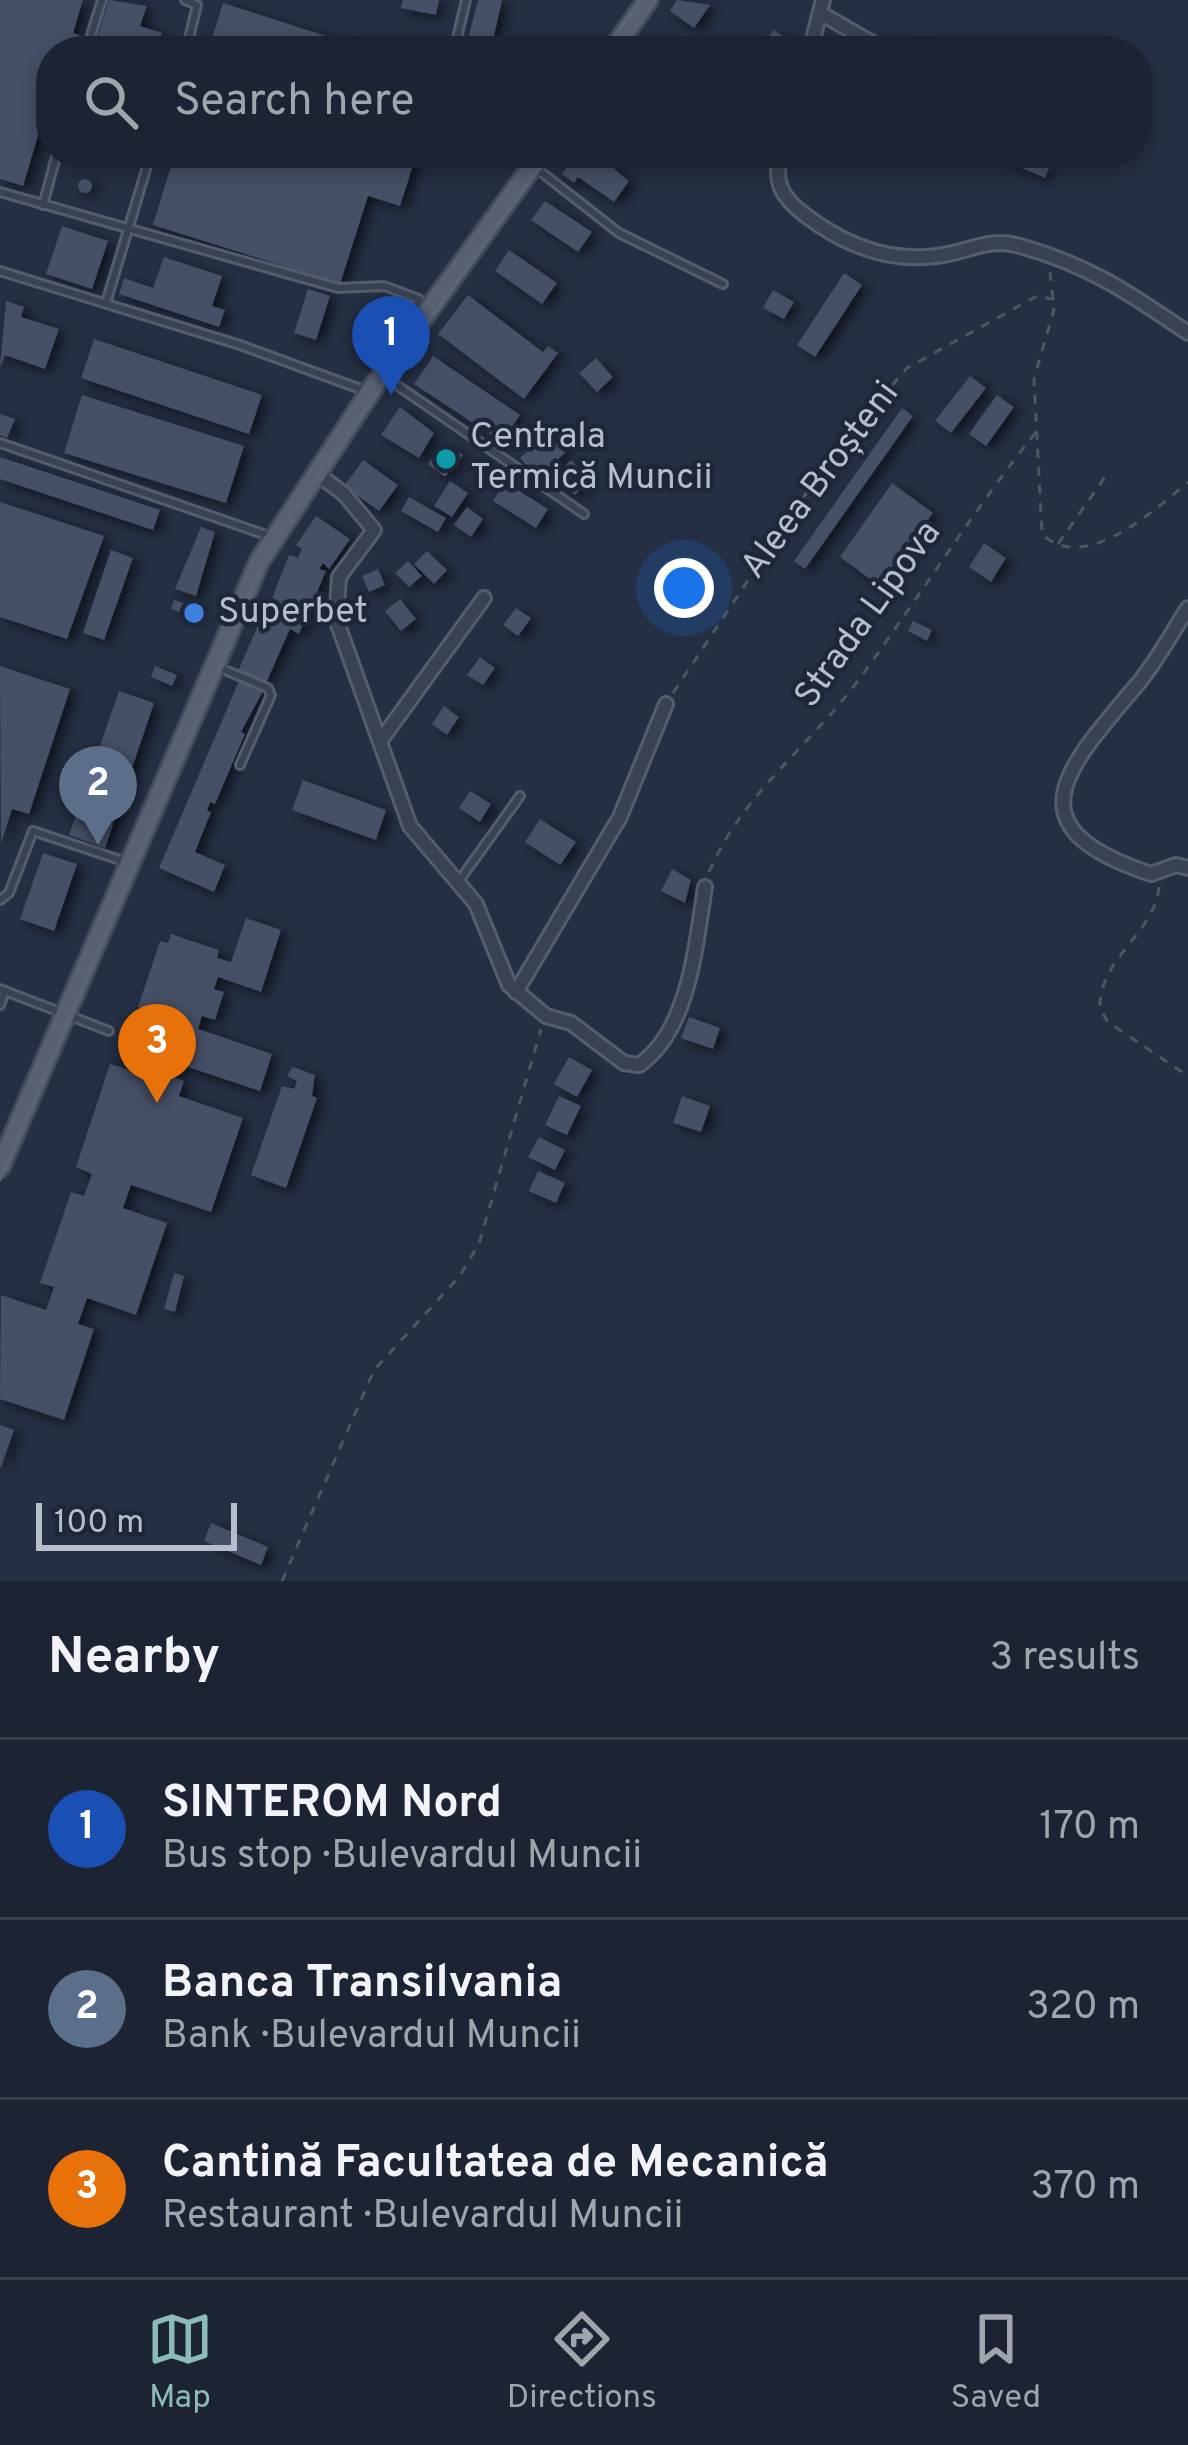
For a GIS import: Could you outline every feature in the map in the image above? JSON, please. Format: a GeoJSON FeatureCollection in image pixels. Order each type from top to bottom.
{"type":"FeatureCollection","features":[{"type":"Feature","properties":{"kind":"main road"},"geometry":{"type":"LineString","coordinates":[[623,36],[648,0]]}},
{"type":"Feature","properties":{"kind":"main road"},"geometry":{"type":"LineString","coordinates":[[0,1167],[212,665],[272,538],[382,374],[532,168]]}},
{"type":"Feature","properties":{"kind":"street"},"geometry":{"type":"LineString","coordinates":[[814,36],[822,7],[864,36]]}},
{"type":"Feature","properties":{"kind":"street"},"geometry":{"type":"LineString","coordinates":[[778,168],[777,182],[786,200],[844,242],[916,257],[987,243],[1023,248],[1100,273],[1188,333]]}},
{"type":"Feature","properties":{"kind":"street"},"geometry":{"type":"LineString","coordinates":[[315,472],[344,494],[374,530],[339,577],[334,605],[347,661],[382,740],[410,826],[484,917],[505,977],[516,992],[551,1017],[571,1023],[624,1063],[645,1062],[688,983],[704,887]]}},
{"type":"Feature","properties":{"kind":"street"},"geometry":{"type":"LineString","coordinates":[[382,740],[484,598]]}},
{"type":"Feature","properties":{"kind":"street"},"geometry":{"type":"LineString","coordinates":[[1188,608],[1139,683],[1077,757],[1065,800],[1068,823],[1083,846],[1155,874],[1176,865],[1188,868]]}},
{"type":"Feature","properties":{"kind":"street"},"geometry":{"type":"LineString","coordinates":[[516,992],[620,817],[666,704]]}},
{"type":"Feature","properties":{"kind":"lane"},"geometry":{"type":"LineString","coordinates":[[91,36],[102,0]]}},
{"type":"Feature","properties":{"kind":"lane"},"geometry":{"type":"LineString","coordinates":[[185,0],[197,5],[191,36]]}},
{"type":"Feature","properties":{"kind":"lane"},"geometry":{"type":"LineString","coordinates":[[457,36],[466,0]]}},
{"type":"Feature","properties":{"kind":"lane"},"geometry":{"type":"LineString","coordinates":[[43,205],[53,168]]}},
{"type":"Feature","properties":{"kind":"lane"},"geometry":{"type":"LineString","coordinates":[[106,303],[147,168]]}},
{"type":"Feature","properties":{"kind":"lane"},"geometry":{"type":"LineString","coordinates":[[548,168],[620,232],[723,284]]}},
{"type":"Feature","properties":{"kind":"lane"},"geometry":{"type":"LineString","coordinates":[[0,192],[338,288],[394,287],[419,299],[410,328],[415,331]]}},
{"type":"Feature","properties":{"kind":"lane"},"geometry":{"type":"LineString","coordinates":[[0,272],[345,380],[371,395]]}},
{"type":"Feature","properties":{"kind":"lane"},"geometry":{"type":"LineString","coordinates":[[382,374],[584,514]]}},
{"type":"Feature","properties":{"kind":"lane"},"geometry":{"type":"LineString","coordinates":[[0,443],[235,519],[272,538]]}},
{"type":"Feature","properties":{"kind":"lane"},"geometry":{"type":"LineString","coordinates":[[212,665],[268,688],[271,695],[240,765]]}},
{"type":"Feature","properties":{"kind":"lane"},"geometry":{"type":"LineString","coordinates":[[457,884],[520,796]]}},
{"type":"Feature","properties":{"kind":"lane"},"geometry":{"type":"LineString","coordinates":[[0,900],[9,893],[33,831],[128,863]]}},
{"type":"Feature","properties":{"kind":"lane"},"geometry":{"type":"LineString","coordinates":[[0,1005],[2,990],[109,1031]]}},
{"type":"Feature","properties":{"kind":"path"},"geometry":{"type":"LineString","coordinates":[[1045,264],[1055,299],[1034,379],[1042,534],[1057,545],[1104,540],[1188,482]]}},
{"type":"Feature","properties":{"kind":"path","name":"Aleea Broșteni"},"geometry":{"type":"LineString","coordinates":[[666,704],[827,462],[907,368],[1035,297],[1055,299]]}},
{"type":"Feature","properties":{"kind":"path","name":"Strada Lipova"},"geometry":{"type":"LineString","coordinates":[[704,887],[740,816],[860,678],[934,567],[1036,432]]}},
{"type":"Feature","properties":{"kind":"path"},"geometry":{"type":"LineString","coordinates":[[1057,545],[1105,477]]}},
{"type":"Feature","properties":{"kind":"path"},"geometry":{"type":"LineString","coordinates":[[1155,874],[1157,901],[1108,971],[1100,1009],[1108,1022],[1188,1076]]}},
{"type":"Feature","properties":{"kind":"path"},"geometry":{"type":"LineString","coordinates":[[282,1581],[374,1370],[459,1277],[479,1244],[551,1017]]}},
{"type":"Feature","properties":{"kind":"building"},"geometry":{"type":"Polygon","coordinates":[[[0,0],[83,0],[73,33],[82,36],[36,36],[36,142],[23,186],[0,179],[0,0]]]}},
{"type":"Feature","properties":{"kind":"building"},"geometry":{"type":"Polygon","coordinates":[[[109,0],[147,6],[140,26],[162,33],[161,36],[98,36],[109,0]]]}},
{"type":"Feature","properties":{"kind":"building"},"geometry":{"type":"Polygon","coordinates":[[[403,0],[439,0],[436,15],[401,8],[403,0]]]}},
{"type":"Feature","properties":{"kind":"building"},"geometry":{"type":"Polygon","coordinates":[[[478,0],[502,0],[494,36],[469,36],[478,0]]]}},
{"type":"Feature","properties":{"kind":"building"},"geometry":{"type":"Polygon","coordinates":[[[677,0],[710,5],[694,28],[670,11],[677,0]]]}},
{"type":"Feature","properties":{"kind":"building"},"geometry":{"type":"Polygon","coordinates":[[[223,3],[326,36],[213,36],[223,3]]]}},
{"type":"Feature","properties":{"kind":"building"},"geometry":{"type":"Polygon","coordinates":[[[170,168],[412,168],[400,206],[368,196],[340,284],[153,225],[170,168]]]}},
{"type":"Feature","properties":{"kind":"building"},"geometry":{"type":"Polygon","coordinates":[[[566,168],[613,168],[629,181],[614,202],[578,177],[574,183],[562,174],[566,168]]]}},
{"type":"Feature","properties":{"kind":"building"},"geometry":{"type":"Polygon","coordinates":[[[1022,168],[1049,168],[1045,178],[1022,168]]]}},
{"type":"Feature","properties":{"kind":"building"},"geometry":{"type":"Polygon","coordinates":[[[85,179],[92,186],[85,193],[78,186],[85,179]]]}},
{"type":"Feature","properties":{"kind":"building"},"geometry":{"type":"Polygon","coordinates":[[[545,201],[592,232],[578,252],[531,220],[545,201]]]}},
{"type":"Feature","properties":{"kind":"building"},"geometry":{"type":"Polygon","coordinates":[[[62,226],[108,241],[92,289],[46,274],[62,226]]]}},
{"type":"Feature","properties":{"kind":"building"},"geometry":{"type":"Polygon","coordinates":[[[509,250],[557,283],[542,304],[495,271],[509,250]]]}},
{"type":"Feature","properties":{"kind":"building"},"geometry":{"type":"Polygon","coordinates":[[[164,257],[222,276],[212,306],[225,310],[219,327],[119,294],[124,278],[153,288],[164,257]]]}},
{"type":"Feature","properties":{"kind":"building"},"geometry":{"type":"Polygon","coordinates":[[[844,273],[862,285],[815,357],[797,345],[844,273]]]}},
{"type":"Feature","properties":{"kind":"building"},"geometry":{"type":"Polygon","coordinates":[[[308,289],[330,296],[316,340],[294,333],[308,289]]]}},
{"type":"Feature","properties":{"kind":"building"},"geometry":{"type":"Polygon","coordinates":[[[773,290],[794,302],[784,319],[763,308],[773,290]]]}},
{"type":"Feature","properties":{"kind":"building"},"geometry":{"type":"Polygon","coordinates":[[[468,295],[543,352],[548,346],[558,353],[524,399],[438,334],[468,295]]]}},
{"type":"Feature","properties":{"kind":"building"},"geometry":{"type":"Polygon","coordinates":[[[6,301],[24,307],[21,317],[59,329],[45,369],[5,355],[0,367],[6,301]]]}},
{"type":"Feature","properties":{"kind":"building"},"geometry":{"type":"Polygon","coordinates":[[[94,339],[262,395],[249,434],[81,378],[94,339]]]}},
{"type":"Feature","properties":{"kind":"building"},"geometry":{"type":"Polygon","coordinates":[[[433,356],[520,415],[502,442],[414,384],[433,356]]]}},
{"type":"Feature","properties":{"kind":"building"},"geometry":{"type":"Polygon","coordinates":[[[596,358],[613,377],[597,392],[579,373],[596,358]]]}},
{"type":"Feature","properties":{"kind":"building"},"geometry":{"type":"Polygon","coordinates":[[[970,376],[986,388],[951,433],[935,421],[970,376]]]}},
{"type":"Feature","properties":{"kind":"building"},"geometry":{"type":"Polygon","coordinates":[[[82,395],[244,446],[226,503],[64,453],[82,395]]]}},
{"type":"Feature","properties":{"kind":"building"},"geometry":{"type":"Polygon","coordinates":[[[997,395],[1014,407],[986,446],[969,434],[997,395]]]}},
{"type":"Feature","properties":{"kind":"building"},"geometry":{"type":"Polygon","coordinates":[[[400,407],[434,433],[419,458],[381,435],[400,407]]]}},
{"type":"Feature","properties":{"kind":"building"},"geometry":{"type":"Polygon","coordinates":[[[902,408],[913,416],[805,569],[794,561],[902,408]]]}},
{"type":"Feature","properties":{"kind":"building"},"geometry":{"type":"Polygon","coordinates":[[[0,414],[15,419],[7,438],[0,435],[0,414]]]}},
{"type":"Feature","properties":{"kind":"building"},"geometry":{"type":"Polygon","coordinates":[[[548,433],[565,453],[537,478],[520,458],[548,433]]]}},
{"type":"Feature","properties":{"kind":"building","name":"Centrala Termică Muncii"},"geometry":{"type":"Polygon","coordinates":[[[444,444],[463,455],[445,477],[428,464],[444,444]]]}},
{"type":"Feature","properties":{"kind":"building"},"geometry":{"type":"Polygon","coordinates":[[[0,457],[160,510],[153,530],[0,479],[0,457]]]}},
{"type":"Feature","properties":{"kind":"building"},"geometry":{"type":"Polygon","coordinates":[[[363,460],[398,485],[379,511],[344,486],[363,460]]]}},
{"type":"Feature","properties":{"kind":"building"},"geometry":{"type":"Polygon","coordinates":[[[571,460],[590,479],[575,495],[556,475],[571,460]]]}},
{"type":"Feature","properties":{"kind":"building"},"geometry":{"type":"Polygon","coordinates":[[[450,481],[468,493],[452,517],[434,506],[450,481]]]}},
{"type":"Feature","properties":{"kind":"building"},"geometry":{"type":"Polygon","coordinates":[[[505,482],[548,509],[536,528],[493,501],[505,482]]]}},
{"type":"Feature","properties":{"kind":"building"},"geometry":{"type":"Polygon","coordinates":[[[892,483],[933,513],[881,587],[840,557],[892,483]]]}},
{"type":"Feature","properties":{"kind":"building"},"geometry":{"type":"Polygon","coordinates":[[[409,497],[446,518],[438,532],[401,511],[409,497]]]}},
{"type":"Feature","properties":{"kind":"building"},"geometry":{"type":"Polygon","coordinates":[[[0,502],[104,536],[67,639],[0,617],[0,502]]]}},
{"type":"Feature","properties":{"kind":"building"},"geometry":{"type":"Polygon","coordinates":[[[467,507],[483,519],[471,537],[454,525],[467,507]]]}},
{"type":"Feature","properties":{"kind":"building"},"geometry":{"type":"Polygon","coordinates":[[[316,516],[350,539],[329,569],[323,563],[319,569],[326,571],[299,634],[290,629],[266,683],[238,671],[259,623],[270,628],[272,622],[264,619],[289,555],[298,558],[302,549],[296,545],[316,516]]]}},
{"type":"Feature","properties":{"kind":"building"},"geometry":{"type":"Polygon","coordinates":[[[201,527],[215,532],[196,596],[175,589],[201,527]]]}},
{"type":"Feature","properties":{"kind":"building"},"geometry":{"type":"Polygon","coordinates":[[[984,543],[1006,558],[991,582],[969,567],[984,543]]]}},
{"type":"Feature","properties":{"kind":"building"},"geometry":{"type":"Polygon","coordinates":[[[111,550],[133,558],[104,640],[83,633],[111,550]]]}},
{"type":"Feature","properties":{"kind":"building"},"geometry":{"type":"Polygon","coordinates":[[[427,551],[447,570],[434,584],[414,564],[427,551]]]}},
{"type":"Feature","properties":{"kind":"building"},"geometry":{"type":"Polygon","coordinates":[[[408,561],[422,576],[409,587],[395,573],[408,561]]]}},
{"type":"Feature","properties":{"kind":"building"},"geometry":{"type":"Polygon","coordinates":[[[378,569],[385,585],[369,592],[362,576],[378,569]]]}},
{"type":"Feature","properties":{"kind":"building"},"geometry":{"type":"Polygon","coordinates":[[[400,599],[416,619],[401,631],[385,611],[400,599]]]}},
{"type":"Feature","properties":{"kind":"building"},"geometry":{"type":"Polygon","coordinates":[[[174,600],[201,609],[198,619],[171,609],[174,600]]]}},
{"type":"Feature","properties":{"kind":"building"},"geometry":{"type":"Polygon","coordinates":[[[516,608],[531,618],[518,636],[503,625],[516,608]]]}},
{"type":"Feature","properties":{"kind":"building"},"geometry":{"type":"Polygon","coordinates":[[[913,621],[932,630],[927,641],[908,631],[913,621]]]}},
{"type":"Feature","properties":{"kind":"building"},"geometry":{"type":"Polygon","coordinates":[[[480,657],[495,668],[483,685],[467,675],[480,657]]]}},
{"type":"Feature","properties":{"kind":"building"},"geometry":{"type":"Polygon","coordinates":[[[0,666],[70,689],[29,814],[12,809],[1,843],[0,666]]]}},
{"type":"Feature","properties":{"kind":"building"},"geometry":{"type":"Polygon","coordinates":[[[155,666],[177,675],[172,686],[151,677],[155,666]]]}},
{"type":"Feature","properties":{"kind":"building"},"geometry":{"type":"Polygon","coordinates":[[[239,681],[263,691],[241,732],[245,734],[215,804],[210,802],[207,811],[211,812],[195,852],[225,865],[214,892],[159,868],[239,681]]]}},
{"type":"Feature","properties":{"kind":"building"},"geometry":{"type":"Polygon","coordinates":[[[119,691],[154,703],[105,848],[69,835],[119,691]]]}},
{"type":"Feature","properties":{"kind":"building"},"geometry":{"type":"Polygon","coordinates":[[[444,706],[459,717],[447,735],[432,724],[444,706]]]}},
{"type":"Feature","properties":{"kind":"building"},"geometry":{"type":"Polygon","coordinates":[[[303,780],[386,810],[376,840],[292,810],[303,780]]]}},
{"type":"Feature","properties":{"kind":"building"},"geometry":{"type":"Polygon","coordinates":[[[470,791],[491,804],[480,822],[459,808],[470,791]]]}},
{"type":"Feature","properties":{"kind":"building"},"geometry":{"type":"Polygon","coordinates":[[[540,819],[576,842],[560,865],[525,842],[540,819]]]}},
{"type":"Feature","properties":{"kind":"building"},"geometry":{"type":"Polygon","coordinates":[[[43,853],[77,864],[54,931],[20,919],[43,853]]]}},
{"type":"Feature","properties":{"kind":"building"},"geometry":{"type":"Polygon","coordinates":[[[672,869],[691,880],[685,903],[661,891],[672,869]]]}},
{"type":"Feature","properties":{"kind":"building"},"geometry":{"type":"Polygon","coordinates":[[[246,918],[281,930],[261,992],[218,977],[214,989],[224,992],[215,1020],[202,1016],[198,1029],[272,1054],[260,1091],[176,1063],[172,1076],[184,1081],[179,1096],[243,1118],[211,1212],[131,1185],[123,1208],[167,1223],[136,1315],[87,1298],[78,1324],[94,1329],[64,1420],[0,1399],[1,1295],[46,1310],[54,1287],[40,1283],[71,1192],[84,1196],[92,1174],[76,1167],[110,1064],[143,1074],[149,1056],[133,1051],[147,1010],[138,1007],[160,941],[168,943],[171,934],[219,950],[217,958],[231,962],[246,918]]]}},
{"type":"Feature","properties":{"kind":"building"},"geometry":{"type":"Polygon","coordinates":[[[689,1017],[720,1028],[713,1049],[681,1038],[689,1017]]]}},
{"type":"Feature","properties":{"kind":"building"},"geometry":{"type":"Polygon","coordinates":[[[569,1057],[592,1070],[577,1097],[554,1084],[569,1057]]]}},
{"type":"Feature","properties":{"kind":"building"},"geometry":{"type":"Polygon","coordinates":[[[293,1067],[315,1075],[312,1096],[317,1098],[286,1188],[251,1175],[282,1086],[294,1089],[297,1081],[287,1076],[293,1067]]]}},
{"type":"Feature","properties":{"kind":"building"},"geometry":{"type":"Polygon","coordinates":[[[559,1096],[581,1106],[567,1135],[545,1125],[559,1096]]]}},
{"type":"Feature","properties":{"kind":"building"},"geometry":{"type":"Polygon","coordinates":[[[682,1096],[710,1106],[701,1132],[673,1123],[682,1096]]]}},
{"type":"Feature","properties":{"kind":"building"},"geometry":{"type":"Polygon","coordinates":[[[539,1137],[565,1150],[555,1170],[528,1157],[539,1137]]]}},
{"type":"Feature","properties":{"kind":"building"},"geometry":{"type":"Polygon","coordinates":[[[538,1171],[565,1183],[556,1203],[529,1191],[538,1171]]]}},
{"type":"Feature","properties":{"kind":"building"},"geometry":{"type":"Polygon","coordinates":[[[174,1273],[184,1276],[175,1312],[164,1309],[174,1273]]]}},
{"type":"Feature","properties":{"kind":"building"},"geometry":{"type":"Polygon","coordinates":[[[0,1425],[14,1430],[1,1467],[0,1467],[0,1425]]]}},
{"type":"Feature","properties":{"kind":"building"},"geometry":{"type":"Polygon","coordinates":[[[211,1523],[268,1547],[261,1565],[204,1541],[211,1523]]]}},
{"type":"Feature","properties":{"kind":"tram line"},"geometry":{"type":"LineString","coordinates":[[615,36],[640,0]]}},
{"type":"Feature","properties":{"kind":"tram line"},"geometry":{"type":"LineString","coordinates":[[0,1180],[264,561],[303,496],[539,168]]}},
{"type":"Feature","properties":{"kind":"place","name":"SINTEROM Nord"},"geometry":{"type":"Point","coordinates":[391,395]}},
{"type":"Feature","properties":{"kind":"place","name":"Centrala Termică Muncii"},"geometry":{"type":"Point","coordinates":[446,459]}},
{"type":"Feature","properties":{"kind":"place","name":"Superbet"},"geometry":{"type":"Point","coordinates":[194,613]}},
{"type":"Feature","properties":{"kind":"place","name":"Banca Transilvania"},"geometry":{"type":"Point","coordinates":[98,845]}},
{"type":"Feature","properties":{"kind":"place","name":"Cantină Facultatea de Mecanică"},"geometry":{"type":"Point","coordinates":[157,1103]}}]}
